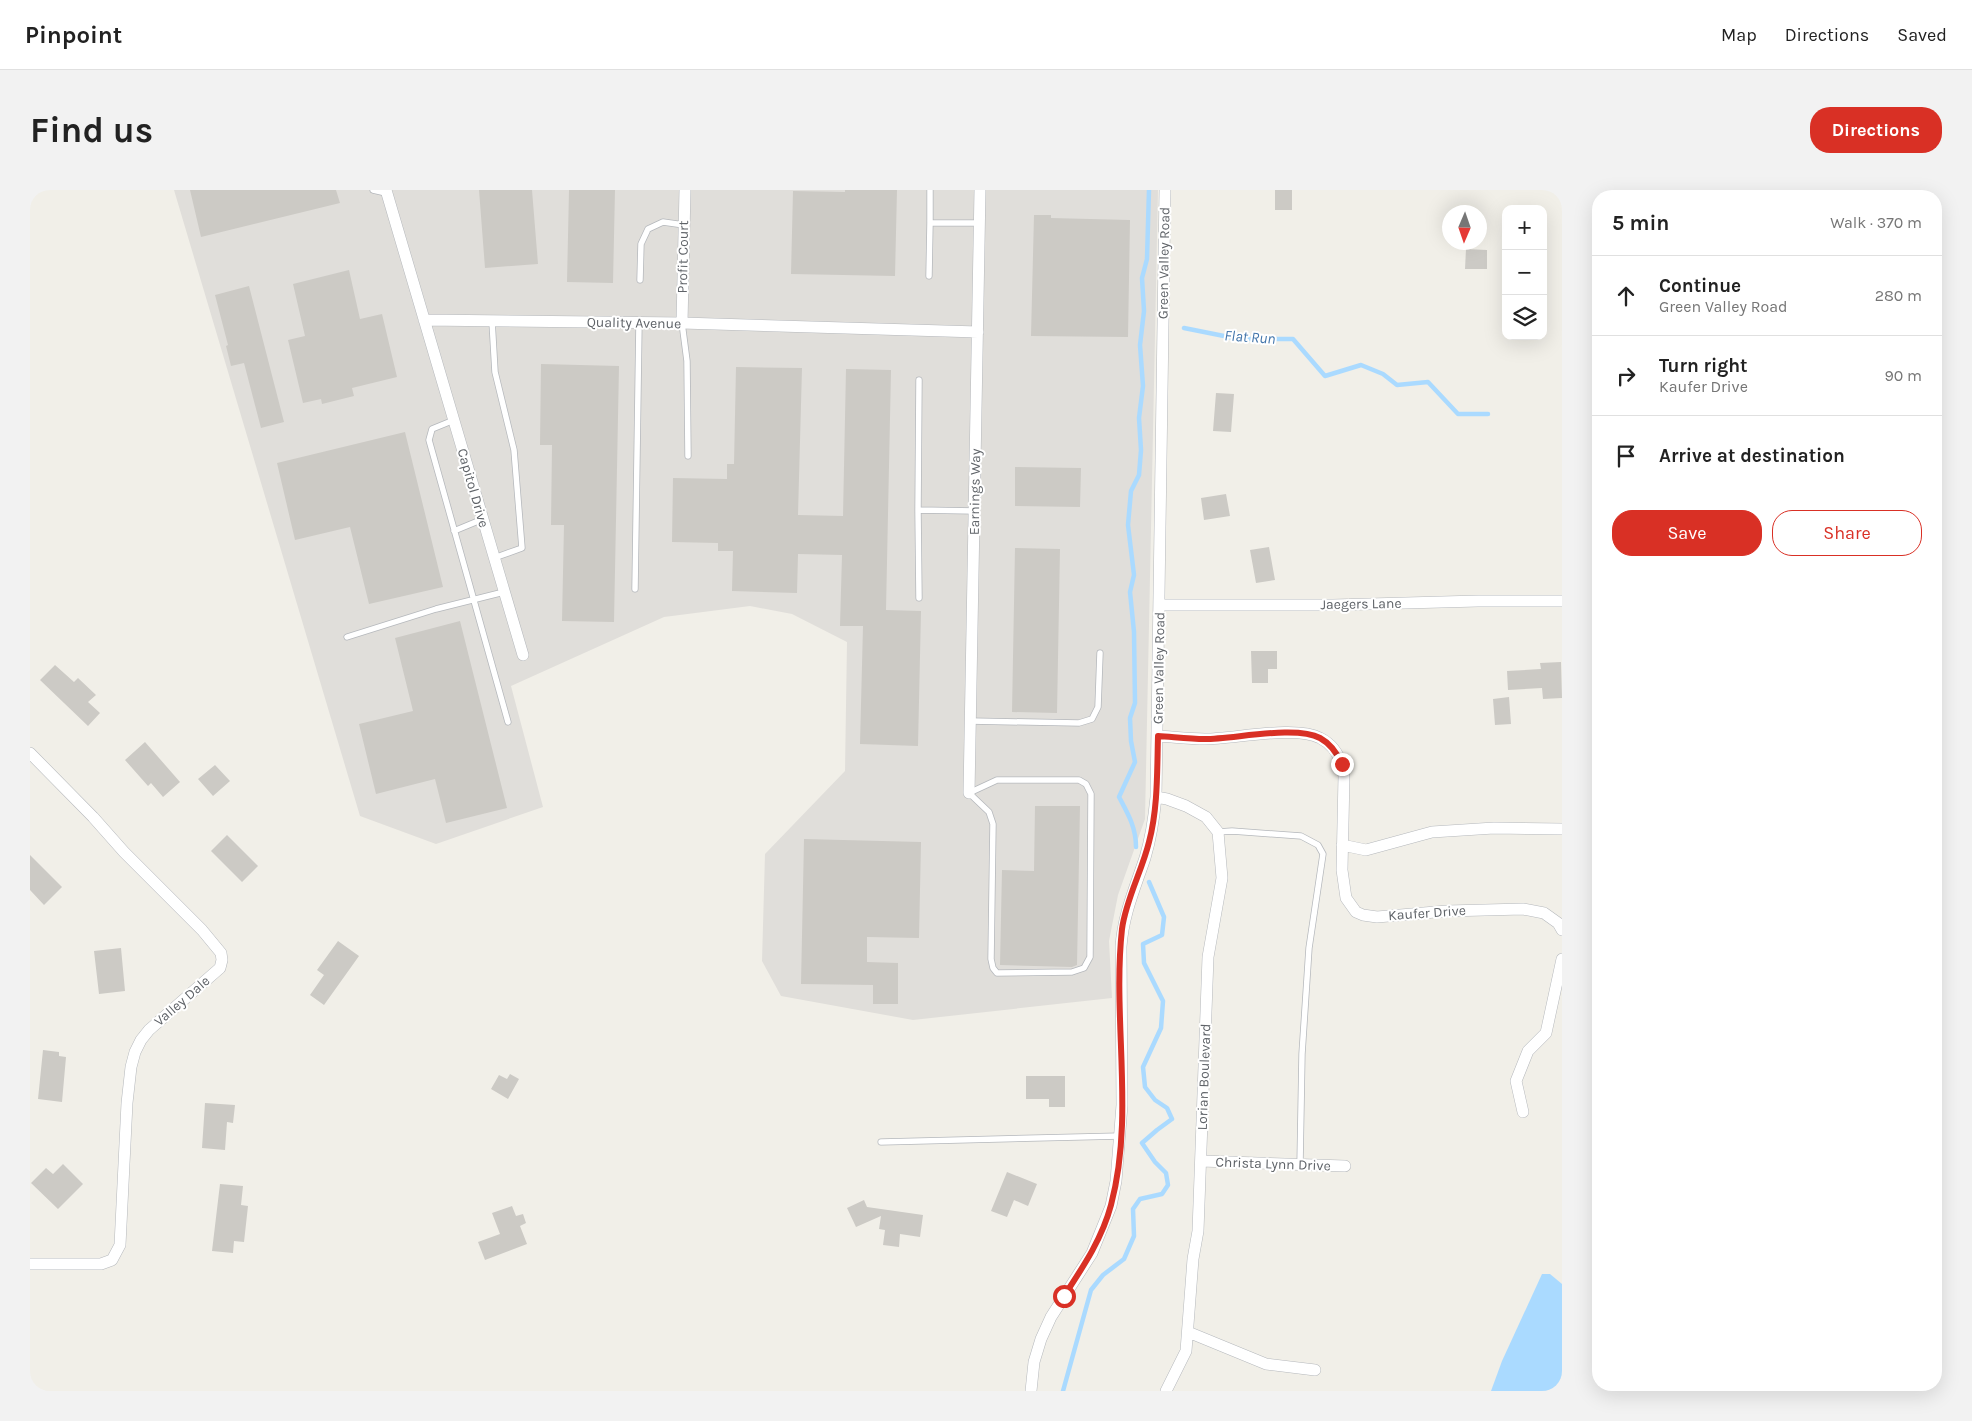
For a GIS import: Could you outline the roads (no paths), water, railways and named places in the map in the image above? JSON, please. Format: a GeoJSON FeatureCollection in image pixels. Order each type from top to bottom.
{"type":"FeatureCollection","features":[{"type":"Feature","properties":{"kind":"street","name":"Profit Court"},"geometry":{"type":"LineString","coordinates":[[682,323],[684,190]]}},
{"type":"Feature","properties":{"kind":"street","name":"Earnings Way"},"geometry":{"type":"LineString","coordinates":[[969,794],[980,190]]}},
{"type":"Feature","properties":{"kind":"street","name":"Green Valley Road"},"geometry":{"type":"LineString","coordinates":[[1031,1391],[1034,1362],[1041,1339],[1051,1317],[1092,1253],[1111,1206],[1116,1181],[1120,1136],[1122,927],[1148,848],[1156,798],[1165,190]]}},
{"type":"Feature","properties":{"kind":"street"},"geometry":{"type":"LineString","coordinates":[[386,191],[424,320]]}},
{"type":"Feature","properties":{"kind":"street","name":"Quality Avenue"},"geometry":{"type":"LineString","coordinates":[[424,320],[639,322],[978,332]]}},
{"type":"Feature","properties":{"kind":"street","name":"Capitol Drive"},"geometry":{"type":"LineString","coordinates":[[424,320],[523,655]]}},
{"type":"Feature","properties":{"kind":"street","name":"Jaegers Lane"},"geometry":{"type":"LineString","coordinates":[[1159,605],[1333,605],[1562,601]]}},
{"type":"Feature","properties":{"kind":"street","name":"Kaufer Drive"},"geometry":{"type":"LineString","coordinates":[[1158,736],[1205,739],[1284,733],[1308,734],[1320,738],[1338,754],[1342,764],[1344,776],[1342,870],[1346,898],[1356,912],[1377,917],[1447,911],[1523,908],[1544,913],[1558,922],[1562,930]]}},
{"type":"Feature","properties":{"kind":"street","name":"Valley Dale"},"geometry":{"type":"LineString","coordinates":[[30,753],[80,803],[124,852],[202,930],[221,953],[222,960],[220,968],[149,1030],[134,1052],[128,1103],[120,1245],[112,1260],[101,1264],[30,1264]]}},
{"type":"Feature","properties":{"kind":"street"},"geometry":{"type":"LineString","coordinates":[[1156,798],[1167,799],[1199,813],[1206,817],[1218,832]]}},
{"type":"Feature","properties":{"kind":"street"},"geometry":{"type":"LineString","coordinates":[[1342,845],[1366,850],[1432,832],[1494,828],[1562,829]]}},
{"type":"Feature","properties":{"kind":"street","name":"Lorian Boulevard"},"geometry":{"type":"LineString","coordinates":[[1166,1391],[1186,1351],[1193,1259],[1198,1231],[1208,957],[1222,878],[1218,832]]}},
{"type":"Feature","properties":{"kind":"street"},"geometry":{"type":"LineString","coordinates":[[1524,1112],[1516,1081],[1528,1051],[1546,1033],[1562,959]]}},
{"type":"Feature","properties":{"kind":"street","name":"Christa Lynn Drive"},"geometry":{"type":"LineString","coordinates":[[1201,1161],[1345,1166]]}},
{"type":"Feature","properties":{"kind":"street"},"geometry":{"type":"LineString","coordinates":[[1188,1332],[1266,1364],[1315,1370]]}},
{"type":"Feature","properties":{"kind":"lane"},"geometry":{"type":"LineString","coordinates":[[373,190],[386,191]]}},
{"type":"Feature","properties":{"kind":"lane"},"geometry":{"type":"LineString","coordinates":[[929,276],[930,190]]}},
{"type":"Feature","properties":{"kind":"lane"},"geometry":{"type":"LineString","coordinates":[[640,280],[641,244],[648,229],[663,222],[684,225]]}},
{"type":"Feature","properties":{"kind":"lane"},"geometry":{"type":"LineString","coordinates":[[930,223],[980,223]]}},
{"type":"Feature","properties":{"kind":"lane"},"geometry":{"type":"LineString","coordinates":[[492,321],[495,372],[514,450],[522,548],[494,558]]}},
{"type":"Feature","properties":{"kind":"lane"},"geometry":{"type":"LineString","coordinates":[[635,590],[639,322]]}},
{"type":"Feature","properties":{"kind":"lane"},"geometry":{"type":"LineString","coordinates":[[682,323],[687,362],[688,456]]}},
{"type":"Feature","properties":{"kind":"lane"},"geometry":{"type":"LineString","coordinates":[[919,380],[919,598]]}},
{"type":"Feature","properties":{"kind":"lane"},"geometry":{"type":"LineString","coordinates":[[454,420],[432,429],[429,440],[508,722]]}},
{"type":"Feature","properties":{"kind":"lane"},"geometry":{"type":"LineString","coordinates":[[918,510],[975,510]]}},
{"type":"Feature","properties":{"kind":"lane"},"geometry":{"type":"LineString","coordinates":[[454,531],[483,519]]}},
{"type":"Feature","properties":{"kind":"lane"},"geometry":{"type":"LineString","coordinates":[[347,637],[436,609],[504,592]]}},
{"type":"Feature","properties":{"kind":"lane"},"geometry":{"type":"LineString","coordinates":[[970,721],[1078,723],[1092,719],[1098,707],[1100,653]]}},
{"type":"Feature","properties":{"kind":"lane"},"geometry":{"type":"LineString","coordinates":[[997,780],[1079,780],[1086,784],[1091,794],[1090,957],[1084,968],[1072,972],[997,973],[993,968],[990,959],[992,824],[990,812],[969,794],[997,780]]}},
{"type":"Feature","properties":{"kind":"lane"},"geometry":{"type":"LineString","coordinates":[[1218,832],[1232,831],[1302,836],[1318,845],[1323,854],[1309,948],[1302,1054],[1300,1164]]}},
{"type":"Feature","properties":{"kind":"lane"},"geometry":{"type":"LineString","coordinates":[[880,1142],[1120,1136]]}},
{"type":"Feature","properties":{"kind":"water"},"geometry":{"type":"Polygon","coordinates":[[[1542,1274],[1550,1274],[1562,1284],[1562,1391],[1491,1391],[1502,1361],[1542,1274]]]}},
{"type":"Feature","properties":{"kind":"waterway"},"geometry":{"type":"LineString","coordinates":[[1136,847],[1133,827],[1119,797],[1135,762],[1131,741],[1130,718],[1135,703],[1134,632],[1130,592],[1134,575],[1128,525],[1131,491],[1139,475],[1141,450],[1139,418],[1143,386],[1140,345],[1144,311],[1142,278],[1147,259],[1149,190]]}},
{"type":"Feature","properties":{"kind":"waterway","name":"Flat Run"},"geometry":{"type":"LineString","coordinates":[[1184,328],[1239,339],[1293,339],[1325,376],[1361,365],[1383,374],[1397,385],[1428,382],[1458,414],[1488,414]]}},
{"type":"Feature","properties":{"kind":"waterway"},"geometry":{"type":"LineString","coordinates":[[1063,1391],[1091,1290],[1103,1275],[1124,1259],[1134,1236],[1133,1209],[1140,1199],[1162,1194],[1168,1185],[1166,1173],[1155,1162],[1142,1143],[1172,1119],[1167,1108],[1155,1100],[1145,1087],[1143,1067],[1161,1028],[1163,1001],[1144,963],[1143,944],[1162,935],[1164,917],[1149,882]]}}]}
